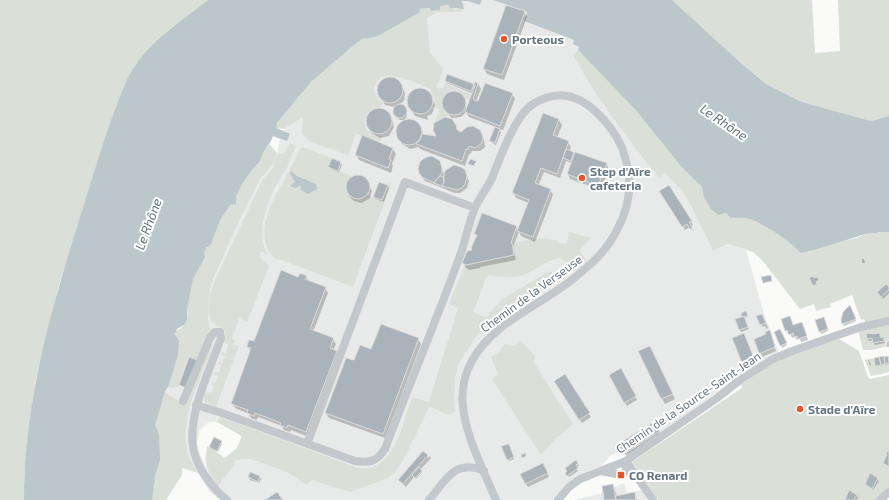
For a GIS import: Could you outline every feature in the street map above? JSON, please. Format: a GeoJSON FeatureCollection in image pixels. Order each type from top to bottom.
{"type":"FeatureCollection","features":[{"type":"Feature","properties":{"kind":"street","name":"Chemin de la Verseuse"},"geometry":{"type":"LineString","coordinates":[[196,405],[355,461],[366,462],[375,460],[380,456],[459,257],[475,208],[486,190],[518,122],[526,110],[534,104],[544,99],[557,96],[567,96],[594,110],[607,123],[622,148],[628,166],[628,204],[614,237],[600,256],[561,288],[495,333],[483,345],[470,362],[464,381],[463,402],[467,427],[496,500]]}},
{"type":"Feature","properties":{"kind":"street"},"geometry":{"type":"LineString","coordinates":[[307,444],[405,182],[475,208]]}},
{"type":"Feature","properties":{"kind":"street","name":"Chemin de la Source-Saint-Jean"},"geometry":{"type":"LineString","coordinates":[[558,500],[569,487],[580,479],[624,461],[717,398],[740,380],[773,359],[861,327],[889,321]]}},
{"type":"Feature","properties":{"kind":"street"},"geometry":{"type":"LineString","coordinates":[[183,401],[210,338],[213,334],[220,332],[221,338],[196,405],[192,436],[196,459],[209,482],[218,493],[227,500]]}},
{"type":"Feature","properties":{"kind":"street"},"geometry":{"type":"LineString","coordinates":[[624,461],[653,500]]}},
{"type":"Feature","properties":{"kind":"street"},"geometry":{"type":"LineString","coordinates":[[429,500],[456,469],[474,467],[484,472]]}},
{"type":"Feature","properties":{"kind":"street"},"geometry":{"type":"LineString","coordinates":[[880,500],[889,492]]}},
{"type":"Feature","properties":{"kind":"shaded area"},"geometry":{"type":"Polygon","coordinates":[[[0,0],[208,0],[167,32],[144,54],[135,66],[114,113],[59,285],[36,379],[29,425],[24,478],[24,500],[0,500],[0,0]]]}},
{"type":"Feature","properties":{"kind":"shaded area"},"geometry":{"type":"Polygon","coordinates":[[[482,0],[493,0],[527,12],[524,21],[574,40],[580,47],[573,55],[659,178],[665,172],[683,192],[713,251],[728,244],[746,250],[765,317],[779,352],[739,376],[686,415],[631,452],[624,455],[616,453],[611,455],[601,466],[584,473],[571,481],[553,500],[220,500],[209,491],[198,473],[187,469],[184,404],[165,392],[166,387],[178,387],[190,353],[208,320],[208,305],[214,277],[242,215],[261,178],[276,159],[280,139],[273,136],[275,128],[283,131],[303,117],[437,12],[461,12],[462,1],[468,1],[480,5],[482,0]],[[210,422],[206,424],[199,431],[197,444],[206,467],[205,458],[207,446],[225,458],[237,448],[242,436],[217,422],[210,422]]]}},
{"type":"Feature","properties":{"kind":"shaded area"},"geometry":{"type":"Polygon","coordinates":[[[672,0],[812,0],[815,53],[840,51],[838,0],[889,0],[889,116],[871,121],[802,102],[766,84],[672,0]]]}},
{"type":"Feature","properties":{"kind":"shaded area"},"geometry":{"type":"Polygon","coordinates":[[[449,5],[454,9],[464,9],[461,12],[437,12],[427,19],[430,53],[443,69],[436,87],[443,89],[445,83],[470,94],[469,101],[459,92],[449,91],[445,93],[442,106],[448,116],[435,121],[440,109],[433,106],[435,100],[430,89],[397,76],[384,76],[379,79],[373,89],[379,100],[383,103],[381,107],[376,107],[369,111],[365,121],[366,129],[371,133],[382,136],[380,143],[356,134],[348,155],[310,142],[302,134],[303,117],[284,129],[275,128],[277,123],[311,82],[362,39],[376,37],[419,9],[430,8],[431,11],[440,10],[440,6],[449,5]]]}},
{"type":"Feature","properties":{"kind":"shaded area"},"geometry":{"type":"Polygon","coordinates":[[[578,50],[585,57],[837,242],[854,239],[866,234],[889,232],[889,318],[866,323],[864,319],[861,320],[852,295],[830,304],[831,307],[816,311],[814,304],[800,309],[762,260],[753,252],[728,244],[713,251],[683,192],[665,173],[659,178],[624,134],[603,103],[573,55],[578,50]]]}},
{"type":"Feature","properties":{"kind":"shaded area"},"geometry":{"type":"Polygon","coordinates":[[[271,141],[269,144],[277,153],[276,159],[261,178],[242,215],[211,286],[208,305],[208,319],[211,331],[198,361],[188,357],[178,387],[166,387],[179,340],[174,334],[184,325],[187,318],[184,300],[226,198],[271,141]]]}},
{"type":"Feature","properties":{"kind":"shaded area"},"geometry":{"type":"Polygon","coordinates":[[[290,143],[296,146],[288,166],[269,200],[262,229],[264,247],[268,255],[261,251],[259,257],[269,266],[247,322],[239,318],[232,339],[235,340],[233,344],[239,346],[216,407],[205,402],[204,394],[207,392],[211,393],[214,386],[211,385],[212,382],[215,383],[218,376],[214,375],[215,372],[219,373],[221,366],[218,362],[222,363],[225,356],[222,352],[226,353],[228,345],[224,341],[224,329],[215,325],[210,318],[208,308],[211,292],[216,278],[263,179],[273,168],[278,154],[284,154],[290,143]]]}},
{"type":"Feature","properties":{"kind":"shaded area"},"geometry":{"type":"Polygon","coordinates":[[[303,147],[332,158],[329,167],[352,176],[347,181],[346,191],[352,198],[362,198],[367,195],[382,200],[389,183],[391,184],[353,287],[277,259],[272,256],[268,250],[265,240],[265,229],[271,206],[300,149],[303,147]]]}},
{"type":"Feature","properties":{"kind":"shaded area"},"geometry":{"type":"Polygon","coordinates":[[[569,232],[591,238],[579,251],[587,261],[575,270],[567,262],[559,258],[547,262],[520,276],[504,277],[489,275],[486,278],[473,313],[486,317],[502,299],[550,271],[559,279],[499,317],[477,335],[459,363],[455,377],[455,412],[447,415],[430,406],[403,461],[388,478],[350,492],[312,480],[306,485],[289,473],[251,459],[236,460],[218,486],[211,477],[206,457],[207,446],[225,458],[237,448],[242,436],[217,422],[220,417],[358,468],[370,468],[380,463],[389,455],[395,444],[412,397],[429,402],[458,308],[449,304],[464,268],[466,266],[514,255],[512,243],[546,239],[557,241],[558,243],[567,243],[569,232]]]}},
{"type":"Feature","properties":{"kind":"shaded area"},"geometry":{"type":"Polygon","coordinates":[[[889,324],[889,340],[886,341],[885,347],[863,350],[858,330],[889,324]]]}},
{"type":"Feature","properties":{"kind":"shaded area","name":"Stade d'Aïre"},"geometry":{"type":"Polygon","coordinates":[[[839,339],[859,351],[870,379],[889,375],[889,488],[876,500],[658,500],[632,462],[742,388],[741,384],[777,361],[839,339]]]}},
{"type":"Feature","properties":{"kind":"shaded area"},"geometry":{"type":"Polygon","coordinates":[[[520,340],[535,356],[533,361],[573,424],[556,438],[541,455],[492,379],[498,374],[491,357],[499,352],[505,344],[515,346],[520,340]]]}},
{"type":"Feature","properties":{"kind":"shaded area"},"geometry":{"type":"Polygon","coordinates":[[[210,344],[213,345],[193,397],[186,424],[187,451],[190,460],[198,473],[182,468],[182,475],[166,500],[143,500],[150,438],[165,392],[184,404],[210,344]]]}},
{"type":"Feature","properties":{"kind":"shaded area"},"geometry":{"type":"Polygon","coordinates":[[[874,358],[876,366],[889,363],[889,372],[871,376],[865,360],[874,358]]]}},
{"type":"Feature","properties":{"kind":"shaded area"},"geometry":{"type":"Polygon","coordinates":[[[624,483],[627,493],[641,490],[648,500],[574,500],[603,493],[602,486],[613,484],[614,487],[624,483]]]}},
{"type":"Feature","properties":{"kind":"water","name":"Le Rhône"},"geometry":{"type":"Polygon","coordinates":[[[208,0],[482,0],[480,5],[468,1],[462,1],[464,9],[450,8],[449,5],[440,6],[440,10],[431,11],[429,8],[419,9],[420,12],[376,37],[362,39],[311,82],[277,123],[276,128],[290,134],[287,141],[273,136],[259,162],[242,184],[236,196],[236,204],[230,205],[220,220],[211,244],[206,247],[204,253],[205,257],[193,279],[187,308],[187,320],[184,325],[177,329],[174,334],[179,340],[178,355],[155,425],[159,435],[160,460],[155,476],[152,500],[24,500],[30,418],[46,337],[67,258],[114,111],[125,84],[142,56],[169,30],[208,0]]]}},
{"type":"Feature","properties":{"kind":"water","name":"Le Rhône"},"geometry":{"type":"Polygon","coordinates":[[[493,0],[672,0],[766,84],[802,102],[871,121],[889,116],[889,232],[865,234],[801,253],[791,244],[765,226],[753,220],[745,218],[731,218],[726,213],[718,215],[711,209],[704,197],[702,187],[681,166],[635,109],[578,50],[579,47],[573,44],[574,40],[524,21],[527,12],[493,0]]]}},
{"type":"Feature","properties":{"kind":"water"},"geometry":{"type":"Polygon","coordinates":[[[291,171],[297,176],[316,184],[317,189],[308,194],[301,190],[300,185],[296,188],[290,186],[295,182],[290,174],[291,171]]]}},
{"type":"Feature","properties":{"kind":"building","name":"Porteous"},"geometry":{"type":"Polygon","coordinates":[[[506,5],[525,11],[502,75],[483,69],[506,5]]]}},
{"type":"Feature","properties":{"kind":"building"},"geometry":{"type":"Polygon","coordinates":[[[447,74],[474,84],[472,90],[470,91],[445,81],[447,74]]]}},
{"type":"Feature","properties":{"kind":"building"},"geometry":{"type":"Polygon","coordinates":[[[390,77],[399,81],[403,90],[399,99],[390,103],[381,99],[377,90],[381,81],[390,77]]]}},
{"type":"Feature","properties":{"kind":"building"},"geometry":{"type":"Polygon","coordinates":[[[475,82],[478,83],[473,99],[474,100],[478,101],[485,83],[513,93],[500,126],[465,112],[475,82]]]}},
{"type":"Feature","properties":{"kind":"building"},"geometry":{"type":"Polygon","coordinates":[[[420,88],[429,92],[433,101],[429,110],[420,114],[411,110],[407,101],[411,92],[420,88]]]}},
{"type":"Feature","properties":{"kind":"building"},"geometry":{"type":"Polygon","coordinates":[[[454,91],[462,95],[466,103],[462,111],[454,115],[446,111],[442,103],[446,95],[454,91]]]}},
{"type":"Feature","properties":{"kind":"building"},"geometry":{"type":"Polygon","coordinates":[[[397,104],[403,104],[407,108],[407,114],[403,118],[397,118],[393,114],[393,108],[397,104]]]}},
{"type":"Feature","properties":{"kind":"building"},"geometry":{"type":"Polygon","coordinates":[[[379,108],[388,112],[392,121],[388,130],[379,134],[370,130],[366,121],[370,112],[379,108]]]}},
{"type":"Feature","properties":{"kind":"building"},"geometry":{"type":"Polygon","coordinates":[[[543,113],[559,119],[553,135],[569,141],[557,174],[541,168],[535,183],[551,189],[533,237],[517,231],[529,200],[512,193],[543,113]]]}},
{"type":"Feature","properties":{"kind":"building"},"geometry":{"type":"Polygon","coordinates":[[[445,117],[452,119],[457,130],[461,132],[467,127],[473,126],[480,130],[482,134],[483,139],[481,144],[475,148],[469,146],[467,150],[466,149],[462,161],[416,144],[420,140],[422,134],[436,136],[433,130],[434,123],[445,117]]]}},
{"type":"Feature","properties":{"kind":"building"},"geometry":{"type":"Polygon","coordinates":[[[409,119],[418,123],[422,132],[418,141],[409,145],[400,141],[396,132],[400,123],[409,119]]]}},
{"type":"Feature","properties":{"kind":"building"},"geometry":{"type":"Polygon","coordinates":[[[495,127],[500,129],[495,143],[489,141],[495,127]]]}},
{"type":"Feature","properties":{"kind":"building"},"geometry":{"type":"Polygon","coordinates":[[[362,135],[393,148],[389,159],[391,160],[388,168],[355,155],[362,135]]]}},
{"type":"Feature","properties":{"kind":"building"},"geometry":{"type":"Polygon","coordinates":[[[566,149],[574,152],[571,161],[563,158],[566,149]]]}},
{"type":"Feature","properties":{"kind":"building"},"geometry":{"type":"Polygon","coordinates":[[[575,152],[607,163],[598,186],[567,174],[575,152]]]}},
{"type":"Feature","properties":{"kind":"building"},"geometry":{"type":"Polygon","coordinates":[[[432,156],[440,161],[442,168],[442,173],[434,183],[422,177],[418,168],[423,159],[432,156]]]}},
{"type":"Feature","properties":{"kind":"building"},"geometry":{"type":"Polygon","coordinates":[[[332,158],[341,162],[338,171],[328,167],[332,158]]]}},
{"type":"Feature","properties":{"kind":"building"},"geometry":{"type":"Polygon","coordinates":[[[470,159],[476,161],[474,166],[468,164],[470,159]]]}},
{"type":"Feature","properties":{"kind":"building"},"geometry":{"type":"Polygon","coordinates":[[[454,165],[465,170],[467,176],[465,184],[462,188],[457,190],[442,186],[444,182],[444,173],[454,165]]]}},
{"type":"Feature","properties":{"kind":"building"},"geometry":{"type":"Polygon","coordinates":[[[358,175],[367,178],[370,187],[367,196],[358,199],[349,196],[346,187],[349,178],[358,175]]]}},
{"type":"Feature","properties":{"kind":"building"},"geometry":{"type":"Polygon","coordinates":[[[440,176],[443,177],[444,182],[442,186],[434,183],[440,176]]]}},
{"type":"Feature","properties":{"kind":"building"},"geometry":{"type":"Polygon","coordinates":[[[379,182],[388,185],[382,200],[373,197],[379,182]]]}},
{"type":"Feature","properties":{"kind":"building"},"geometry":{"type":"Polygon","coordinates":[[[669,185],[692,221],[689,222],[692,229],[690,229],[687,224],[682,227],[659,191],[669,185]]]}},
{"type":"Feature","properties":{"kind":"building"},"geometry":{"type":"Polygon","coordinates":[[[482,213],[517,226],[511,243],[514,255],[466,265],[462,263],[467,251],[472,250],[471,248],[477,235],[474,234],[482,213]]]}},
{"type":"Feature","properties":{"kind":"building"},"geometry":{"type":"Polygon","coordinates":[[[281,270],[298,277],[300,273],[307,276],[305,279],[326,287],[310,329],[334,338],[330,348],[337,351],[306,432],[288,425],[287,428],[280,425],[281,423],[255,413],[254,416],[247,413],[248,410],[231,404],[251,348],[247,347],[247,345],[249,340],[254,341],[281,270]]]}},
{"type":"Feature","properties":{"kind":"building"},"geometry":{"type":"Polygon","coordinates":[[[771,275],[772,281],[763,283],[761,277],[771,275]]]}},
{"type":"Feature","properties":{"kind":"building"},"geometry":{"type":"Polygon","coordinates":[[[813,276],[814,278],[817,277],[819,280],[816,282],[817,284],[813,286],[809,278],[813,276]]]}},
{"type":"Feature","properties":{"kind":"building"},"geometry":{"type":"Polygon","coordinates":[[[886,284],[889,287],[889,290],[881,297],[877,292],[886,284]]]}},
{"type":"Feature","properties":{"kind":"building"},"geometry":{"type":"Polygon","coordinates":[[[850,305],[856,319],[842,324],[841,320],[843,312],[850,305]]]}},
{"type":"Feature","properties":{"kind":"building"},"geometry":{"type":"Polygon","coordinates":[[[746,311],[748,316],[742,317],[741,313],[746,311]]]}},
{"type":"Feature","properties":{"kind":"building"},"geometry":{"type":"Polygon","coordinates":[[[762,314],[766,323],[760,325],[756,316],[762,314]]]}},
{"type":"Feature","properties":{"kind":"building"},"geometry":{"type":"Polygon","coordinates":[[[744,316],[748,327],[739,330],[735,319],[744,316]]]}},
{"type":"Feature","properties":{"kind":"building"},"geometry":{"type":"Polygon","coordinates":[[[790,316],[793,325],[802,322],[807,336],[798,339],[797,336],[794,337],[793,333],[789,335],[787,330],[785,331],[781,319],[790,316]]]}},
{"type":"Feature","properties":{"kind":"building"},"geometry":{"type":"Polygon","coordinates":[[[824,317],[828,329],[819,332],[815,320],[824,317]]]}},
{"type":"Feature","properties":{"kind":"building"},"geometry":{"type":"Polygon","coordinates":[[[381,324],[419,338],[383,434],[325,413],[346,358],[354,360],[360,345],[371,349],[381,324]]]}},
{"type":"Feature","properties":{"kind":"building"},"geometry":{"type":"Polygon","coordinates":[[[780,329],[787,343],[780,346],[774,332],[780,329]]]}},
{"type":"Feature","properties":{"kind":"building"},"geometry":{"type":"Polygon","coordinates":[[[770,330],[775,347],[759,354],[754,339],[766,334],[765,332],[770,330]]]}},
{"type":"Feature","properties":{"kind":"building"},"geometry":{"type":"Polygon","coordinates":[[[744,333],[754,358],[742,363],[732,338],[744,333]]]}},
{"type":"Feature","properties":{"kind":"building"},"geometry":{"type":"Polygon","coordinates":[[[880,333],[881,338],[884,337],[884,341],[873,343],[872,338],[867,339],[866,334],[880,333]]]}},
{"type":"Feature","properties":{"kind":"building"},"geometry":{"type":"Polygon","coordinates":[[[650,346],[673,394],[661,399],[638,351],[650,346]]]}},
{"type":"Feature","properties":{"kind":"building"},"geometry":{"type":"Polygon","coordinates":[[[884,356],[885,364],[881,365],[879,357],[884,356]]]}},
{"type":"Feature","properties":{"kind":"building"},"geometry":{"type":"Polygon","coordinates":[[[888,356],[889,363],[885,364],[884,357],[888,356]]]}},
{"type":"Feature","properties":{"kind":"building"},"geometry":{"type":"Polygon","coordinates":[[[189,357],[197,360],[187,388],[179,385],[189,357]]]}},
{"type":"Feature","properties":{"kind":"building"},"geometry":{"type":"Polygon","coordinates":[[[879,357],[881,365],[875,366],[874,358],[879,357]]]}},
{"type":"Feature","properties":{"kind":"building"},"geometry":{"type":"Polygon","coordinates":[[[621,368],[636,396],[624,403],[609,375],[621,368]]]}},
{"type":"Feature","properties":{"kind":"building"},"geometry":{"type":"Polygon","coordinates":[[[565,374],[590,413],[579,420],[554,381],[565,374]]]}},
{"type":"Feature","properties":{"kind":"building"},"geometry":{"type":"Polygon","coordinates":[[[654,422],[660,431],[624,454],[618,444],[654,422]]]}},
{"type":"Feature","properties":{"kind":"building"},"geometry":{"type":"Polygon","coordinates":[[[214,437],[222,441],[217,451],[209,447],[214,437]]]}},
{"type":"Feature","properties":{"kind":"building"},"geometry":{"type":"Polygon","coordinates":[[[509,444],[514,457],[507,460],[501,446],[509,444]]]}},
{"type":"Feature","properties":{"kind":"building"},"geometry":{"type":"Polygon","coordinates":[[[423,451],[428,455],[403,484],[398,480],[423,451]]]}},
{"type":"Feature","properties":{"kind":"building"},"geometry":{"type":"Polygon","coordinates":[[[888,451],[889,452],[889,467],[883,463],[888,451]]]}},
{"type":"Feature","properties":{"kind":"building"},"geometry":{"type":"Polygon","coordinates":[[[576,460],[578,463],[576,465],[578,468],[567,476],[565,473],[567,471],[565,468],[576,460]]]}},
{"type":"Feature","properties":{"kind":"building"},"geometry":{"type":"Polygon","coordinates":[[[543,463],[548,473],[525,484],[520,474],[543,463]]]}},
{"type":"Feature","properties":{"kind":"building"},"geometry":{"type":"Polygon","coordinates":[[[419,467],[422,471],[415,478],[412,475],[419,467]]]}},
{"type":"Feature","properties":{"kind":"building"},"geometry":{"type":"Polygon","coordinates":[[[250,472],[260,476],[258,482],[248,477],[250,472]]]}},
{"type":"Feature","properties":{"kind":"building"},"geometry":{"type":"Polygon","coordinates":[[[870,473],[878,478],[872,489],[865,484],[870,473]]]}},
{"type":"Feature","properties":{"kind":"building"},"geometry":{"type":"Polygon","coordinates":[[[613,484],[616,500],[604,500],[602,486],[613,484]]]}},
{"type":"Feature","properties":{"kind":"building"},"geometry":{"type":"Polygon","coordinates":[[[849,490],[857,495],[854,500],[845,500],[849,490]]]}},
{"type":"Feature","properties":{"kind":"building"},"geometry":{"type":"Polygon","coordinates":[[[277,492],[283,500],[265,500],[277,492]]]}},
{"type":"Feature","properties":{"kind":"building"},"geometry":{"type":"Polygon","coordinates":[[[635,492],[636,500],[616,500],[615,496],[635,492]]]}},
{"type":"Feature","properties":{"kind":"place","name":"Porteous"},"geometry":{"type":"Point","coordinates":[504,39]}},
{"type":"Feature","properties":{"kind":"place","name":"Step d'Aïre cafeteria"},"geometry":{"type":"Point","coordinates":[582,178]}},
{"type":"Feature","properties":{"kind":"place","name":"Stade d'Aïre"},"geometry":{"type":"Point","coordinates":[800,409]}},
{"type":"Feature","properties":{"kind":"place","name":"CO Renard"},"geometry":{"type":"Point","coordinates":[621,475]}}]}
